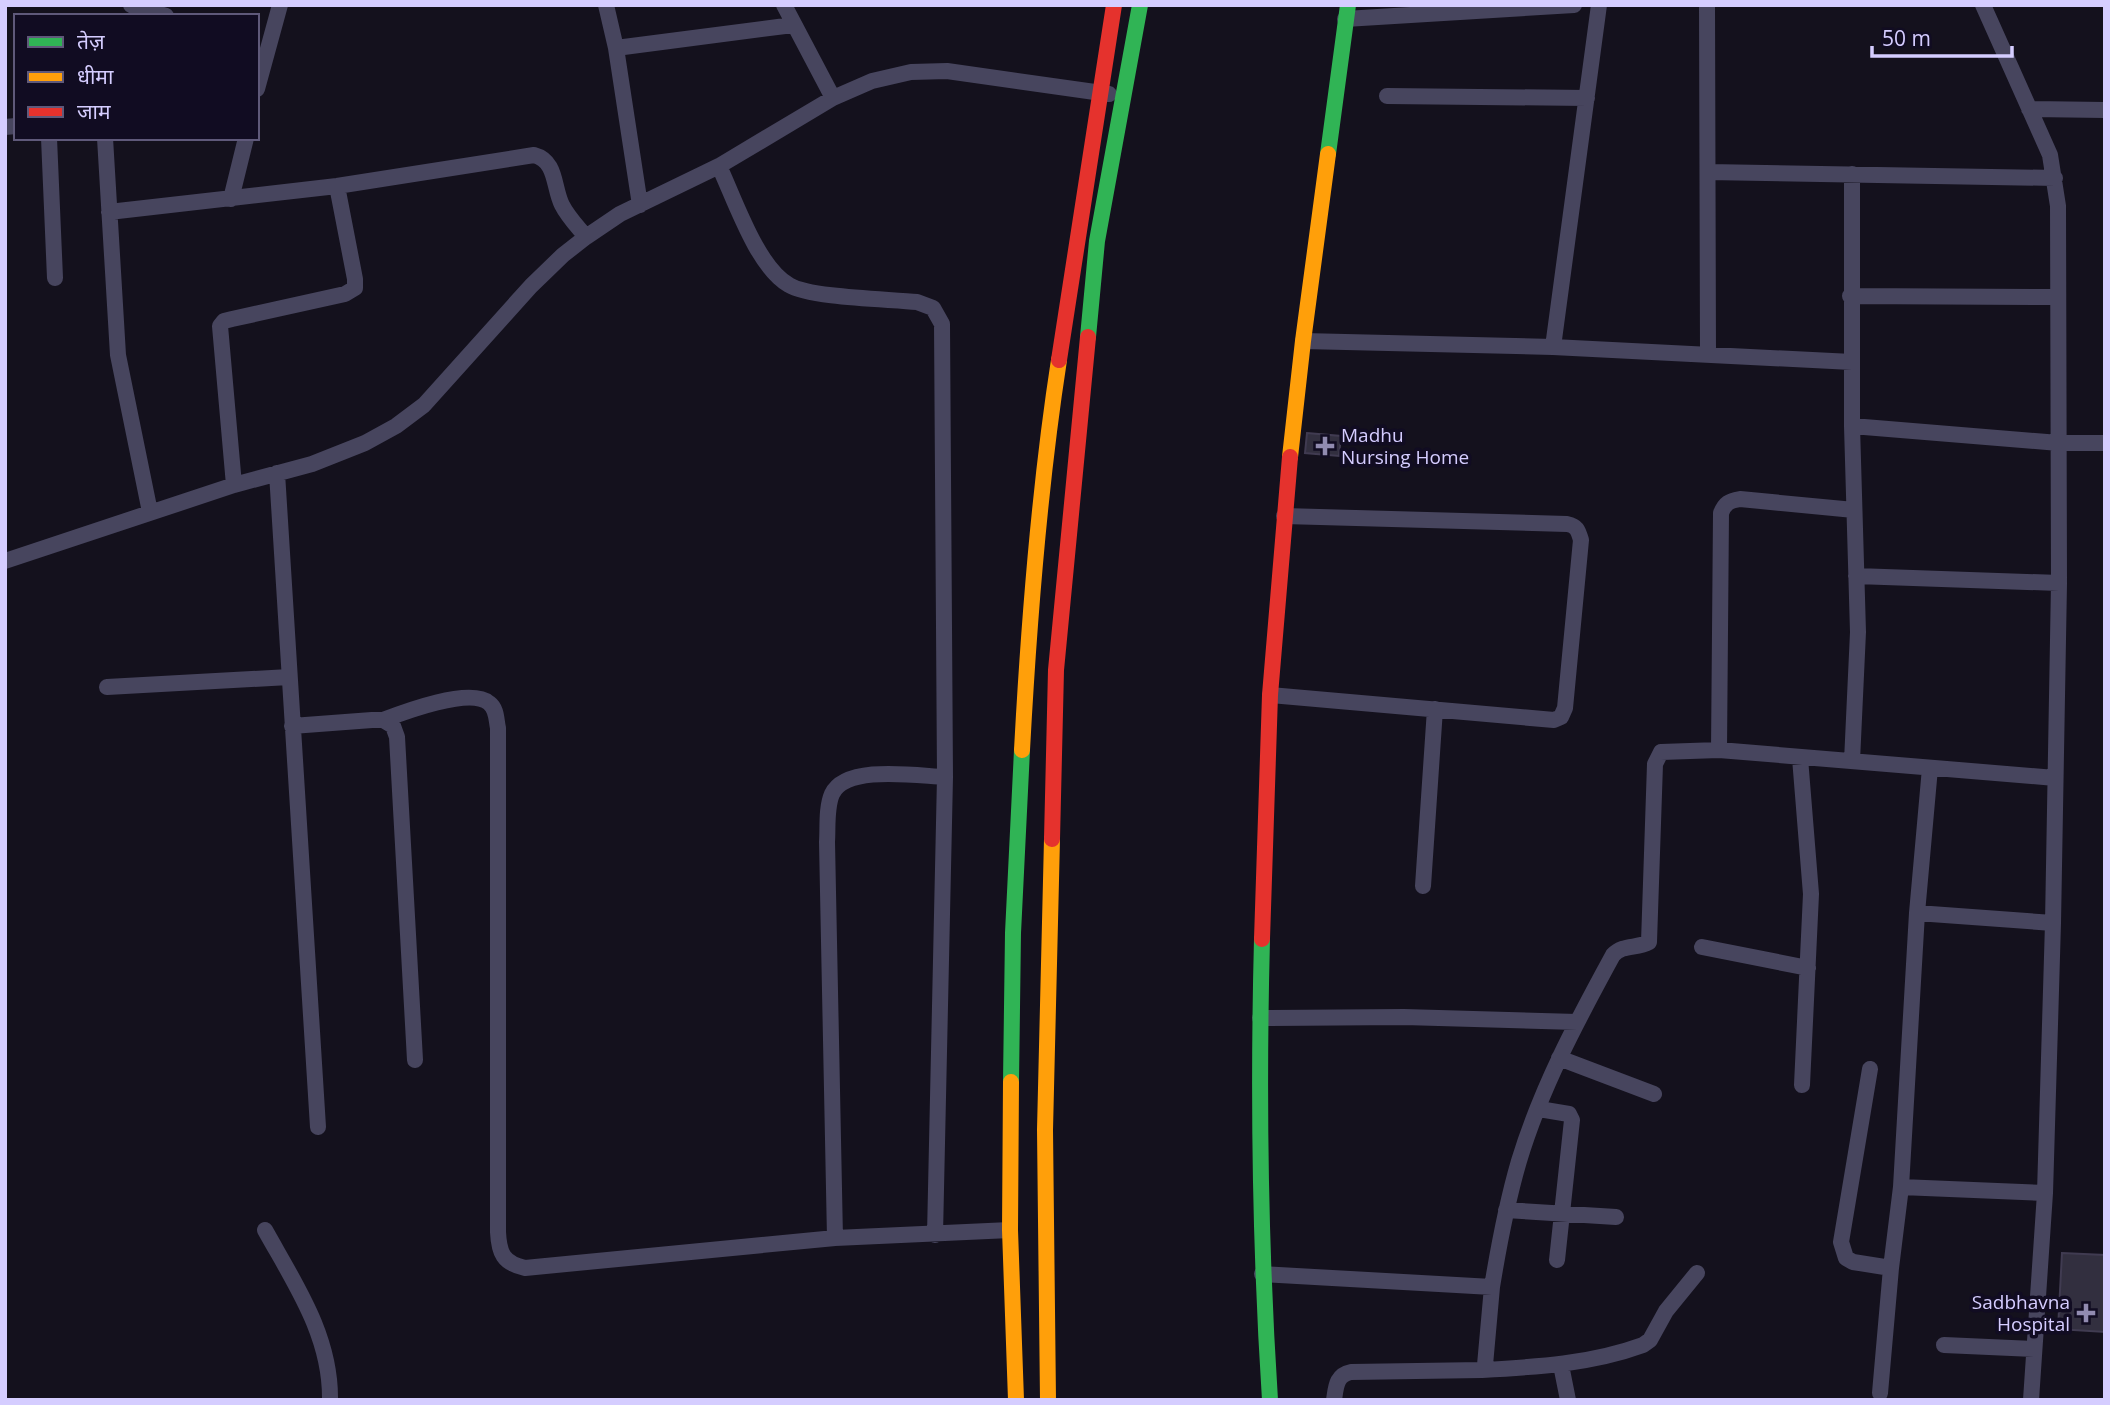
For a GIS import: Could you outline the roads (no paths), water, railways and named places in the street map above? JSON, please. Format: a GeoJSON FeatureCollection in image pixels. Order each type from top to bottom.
{"type":"FeatureCollection","features":[{"type":"Feature","properties":{"kind":"main road"},"geometry":{"type":"LineString","coordinates":[[1017,1400],[1010,1230],[1013,933],[1029,619],[1049,426],[1114,5]]}},
{"type":"Feature","properties":{"kind":"main road"},"geometry":{"type":"LineString","coordinates":[[1048,1400],[1045,1130],[1056,670],[1097,241],[1140,5]]}},
{"type":"Feature","properties":{"kind":"main road"},"geometry":{"type":"LineString","coordinates":[[1270,1400],[1262,1274],[1260,1018],[1270,695],[1284,516],[1303,341],[1347,12]]}},
{"type":"Feature","properties":{"kind":"street"},"geometry":{"type":"LineString","coordinates":[[259,71],[262,45],[280,5]]}},
{"type":"Feature","properties":{"kind":"street"},"geometry":{"type":"LineString","coordinates":[[606,5],[640,205]]}},
{"type":"Feature","properties":{"kind":"street"},"geometry":{"type":"LineString","coordinates":[[784,5],[833,98]]}},
{"type":"Feature","properties":{"kind":"street"},"geometry":{"type":"LineString","coordinates":[[1347,12],[1574,5]]}},
{"type":"Feature","properties":{"kind":"street"},"geometry":{"type":"LineString","coordinates":[[1553,347],[1599,5]]}},
{"type":"Feature","properties":{"kind":"street"},"geometry":{"type":"LineString","coordinates":[[1707,5],[1708,354]]}},
{"type":"Feature","properties":{"kind":"street"},"geometry":{"type":"LineString","coordinates":[[1983,5],[2050,155],[2057,206],[2059,583],[2053,923],[2045,1193],[2031,1400]]}},
{"type":"Feature","properties":{"kind":"street"},"geometry":{"type":"LineString","coordinates":[[133,6],[159,14]]}},
{"type":"Feature","properties":{"kind":"street"},"geometry":{"type":"LineString","coordinates":[[615,48],[793,25]]}},
{"type":"Feature","properties":{"kind":"street"},"geometry":{"type":"LineString","coordinates":[[5,561],[234,485],[312,464],[365,443],[396,426],[424,405],[531,286],[586,237],[620,214],[719,166],[833,98],[872,81],[911,72],[947,71],[1122,96]]}},
{"type":"Feature","properties":{"kind":"street"},"geometry":{"type":"LineString","coordinates":[[1387,96],[1587,98]]}},
{"type":"Feature","properties":{"kind":"street"},"geometry":{"type":"LineString","coordinates":[[2029,109],[2105,110]]}},
{"type":"Feature","properties":{"kind":"street"},"geometry":{"type":"LineString","coordinates":[[48,140],[55,278]]}},
{"type":"Feature","properties":{"kind":"street"},"geometry":{"type":"LineString","coordinates":[[105,140],[118,355],[150,512]]}},
{"type":"Feature","properties":{"kind":"street"},"geometry":{"type":"LineString","coordinates":[[231,200],[246,140]]}},
{"type":"Feature","properties":{"kind":"street"},"geometry":{"type":"LineString","coordinates":[[109,212],[337,186],[534,155],[544,157],[551,167],[564,209],[586,237]]}},
{"type":"Feature","properties":{"kind":"street"},"geometry":{"type":"LineString","coordinates":[[719,166],[763,260],[775,275],[791,287],[813,292],[917,302],[933,308],[942,324],[945,777],[936,1235]]}},
{"type":"Feature","properties":{"kind":"street"},"geometry":{"type":"LineString","coordinates":[[1708,172],[2055,178]]}},
{"type":"Feature","properties":{"kind":"street"},"geometry":{"type":"LineString","coordinates":[[1852,173],[1850,296],[1858,632],[1852,761]]}},
{"type":"Feature","properties":{"kind":"street"},"geometry":{"type":"LineString","coordinates":[[234,485],[220,326],[224,321],[345,294],[355,288],[337,186]]}},
{"type":"Feature","properties":{"kind":"street"},"geometry":{"type":"LineString","coordinates":[[1850,296],[2056,297]]}},
{"type":"Feature","properties":{"kind":"street"},"geometry":{"type":"LineString","coordinates":[[1303,341],[1553,347],[1852,362]]}},
{"type":"Feature","properties":{"kind":"street"},"geometry":{"type":"LineString","coordinates":[[1852,426],[2059,443],[2105,443]]}},
{"type":"Feature","properties":{"kind":"street"},"geometry":{"type":"LineString","coordinates":[[277,473],[318,1127]]}},
{"type":"Feature","properties":{"kind":"street"},"geometry":{"type":"LineString","coordinates":[[1719,750],[1721,513],[1724,506],[1730,500],[1740,499],[1854,510]]}},
{"type":"Feature","properties":{"kind":"street"},"geometry":{"type":"LineString","coordinates":[[1270,695],[1554,720],[1561,717],[1565,708],[1581,540],[1578,530],[1567,524],[1284,516]]}},
{"type":"Feature","properties":{"kind":"street"},"geometry":{"type":"LineString","coordinates":[[1856,576],[2059,583]]}},
{"type":"Feature","properties":{"kind":"street"},"geometry":{"type":"LineString","coordinates":[[107,687],[289,677]]}},
{"type":"Feature","properties":{"kind":"street"},"geometry":{"type":"LineString","coordinates":[[292,726],[383,720],[427,705],[456,699],[478,698],[488,702],[495,711],[498,728],[498,1232],[499,1247],[512,1265],[525,1268],[835,1238],[1010,1230]]}},
{"type":"Feature","properties":{"kind":"street"},"geometry":{"type":"LineString","coordinates":[[1423,886],[1435,709]]}},
{"type":"Feature","properties":{"kind":"street"},"geometry":{"type":"LineString","coordinates":[[383,720],[393,726],[397,737],[415,1060]]}},
{"type":"Feature","properties":{"kind":"street"},"geometry":{"type":"LineString","coordinates":[[1482,1370],[1485,1365],[1492,1287],[1506,1210],[1520,1157],[1559,1058],[1613,955],[1623,947],[1642,946],[1649,942],[1656,758],[1661,752],[1719,750],[2055,778]]}},
{"type":"Feature","properties":{"kind":"street"},"geometry":{"type":"LineString","coordinates":[[1800,758],[1810,869],[1802,1085]]}},
{"type":"Feature","properties":{"kind":"street"},"geometry":{"type":"LineString","coordinates":[[1880,1393],[1901,1187],[1917,913],[1930,768]]}},
{"type":"Feature","properties":{"kind":"street"},"geometry":{"type":"LineString","coordinates":[[835,1238],[827,842],[828,814],[833,792],[848,779],[867,774],[945,777]]}},
{"type":"Feature","properties":{"kind":"street"},"geometry":{"type":"LineString","coordinates":[[1917,913],[2053,923]]}},
{"type":"Feature","properties":{"kind":"street"},"geometry":{"type":"LineString","coordinates":[[1702,947],[1808,968]]}},
{"type":"Feature","properties":{"kind":"street"},"geometry":{"type":"LineString","coordinates":[[1260,1018],[1404,1017],[1577,1022]]}},
{"type":"Feature","properties":{"kind":"street"},"geometry":{"type":"LineString","coordinates":[[1559,1058],[1654,1094]]}},
{"type":"Feature","properties":{"kind":"street"},"geometry":{"type":"LineString","coordinates":[[1870,1069],[1841,1242],[1846,1258],[1853,1262],[1891,1268]]}},
{"type":"Feature","properties":{"kind":"street"},"geometry":{"type":"LineString","coordinates":[[1539,1109],[1569,1114],[1572,1120],[1558,1260]]}},
{"type":"Feature","properties":{"kind":"street"},"geometry":{"type":"LineString","coordinates":[[1901,1187],[2045,1193]]}},
{"type":"Feature","properties":{"kind":"street"},"geometry":{"type":"LineString","coordinates":[[1506,1210],[1616,1217]]}},
{"type":"Feature","properties":{"kind":"street"},"geometry":{"type":"LineString","coordinates":[[265,1230],[314,1319],[323,1345],[330,1400]]}},
{"type":"Feature","properties":{"kind":"street"},"geometry":{"type":"LineString","coordinates":[[1334,1400],[1339,1378],[1351,1372],[1482,1370],[1561,1365],[1643,1345],[1650,1340],[1666,1311],[1697,1273]]}},
{"type":"Feature","properties":{"kind":"street"},"geometry":{"type":"LineString","coordinates":[[1262,1274],[1492,1287]]}},
{"type":"Feature","properties":{"kind":"street"},"geometry":{"type":"LineString","coordinates":[[1944,1345],[2034,1349]]}},
{"type":"Feature","properties":{"kind":"street"},"geometry":{"type":"LineString","coordinates":[[1561,1365],[1568,1400]]}},
{"type":"Feature","properties":{"kind":"place","name":"Madhu Nursing Home"},"geometry":{"type":"Point","coordinates":[1325,446]}},
{"type":"Feature","properties":{"kind":"place","name":"Sadbhavna Hospital"},"geometry":{"type":"Point","coordinates":[2086,1313]}}]}
